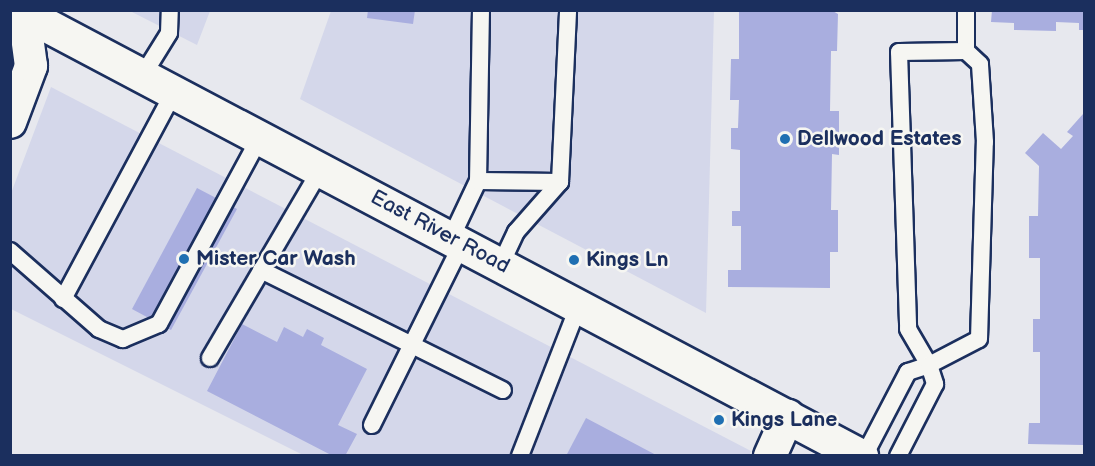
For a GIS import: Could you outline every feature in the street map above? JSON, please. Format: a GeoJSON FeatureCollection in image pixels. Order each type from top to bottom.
{"type":"FeatureCollection","features":[{"type":"Feature","properties":{"kind":"main road","name":"East River Road"},"geometry":{"type":"LineString","coordinates":[[21,12],[863,456]]}},
{"type":"Feature","properties":{"kind":"street"},"geometry":{"type":"LineString","coordinates":[[10,122],[31,66],[21,12]]}},
{"type":"Feature","properties":{"kind":"street"},"geometry":{"type":"LineString","coordinates":[[770,456],[788,417]]}},
{"type":"Feature","properties":{"kind":"lane"},"geometry":{"type":"LineString","coordinates":[[143,75],[169,33],[170,10]]}},
{"type":"Feature","properties":{"kind":"lane"},"geometry":{"type":"LineString","coordinates":[[372,425],[411,345],[456,241],[478,181],[481,10]]}},
{"type":"Feature","properties":{"kind":"lane"},"geometry":{"type":"LineString","coordinates":[[501,264],[516,232],[560,182],[568,10]]}},
{"type":"Feature","properties":{"kind":"lane"},"geometry":{"type":"LineString","coordinates":[[966,10],[966,51]]}},
{"type":"Feature","properties":{"kind":"lane"},"geometry":{"type":"LineString","coordinates":[[863,456],[908,372],[929,365],[979,339],[985,142],[980,64],[966,51],[899,52],[908,329],[929,365],[935,384],[898,456]]}},
{"type":"Feature","properties":{"kind":"lane"},"geometry":{"type":"LineString","coordinates":[[63,299],[174,92]]}},
{"type":"Feature","properties":{"kind":"lane"},"geometry":{"type":"LineString","coordinates":[[10,251],[99,329],[123,339],[159,324],[260,137]]}},
{"type":"Feature","properties":{"kind":"lane"},"geometry":{"type":"LineString","coordinates":[[210,358],[321,169]]}},
{"type":"Feature","properties":{"kind":"lane"},"geometry":{"type":"LineString","coordinates":[[478,181],[560,182]]}},
{"type":"Feature","properties":{"kind":"lane"},"geometry":{"type":"LineString","coordinates":[[261,270],[503,390]]}},
{"type":"Feature","properties":{"kind":"lane"},"geometry":{"type":"LineString","coordinates":[[520,456],[579,305]]}},
{"type":"Feature","properties":{"kind":"shaded area"},"geometry":{"type":"Polygon","coordinates":[[[130,11],[210,11],[197,45],[130,11]]]}},
{"type":"Feature","properties":{"kind":"shaded area"},"geometry":{"type":"Polygon","coordinates":[[[331,11],[714,11],[706,313],[300,99],[331,11]]]}},
{"type":"Feature","properties":{"kind":"shaded area"},"geometry":{"type":"Polygon","coordinates":[[[51,87],[751,451],[749,456],[303,455],[11,309],[10,196],[51,87]]]}},
{"type":"Feature","properties":{"kind":"building"},"geometry":{"type":"Polygon","coordinates":[[[368,10],[415,10],[413,24],[367,18],[368,10]]]}},
{"type":"Feature","properties":{"kind":"building","name":"Dellwood Estates"},"geometry":{"type":"Polygon","coordinates":[[[739,10],[831,10],[838,14],[837,51],[831,51],[830,111],[839,111],[839,155],[832,154],[831,210],[838,210],[838,252],[830,252],[830,288],[728,287],[728,270],[741,270],[741,226],[732,226],[732,211],[740,211],[740,150],[731,149],[731,128],[738,128],[739,100],[730,100],[731,59],[739,59],[739,10]]]}},
{"type":"Feature","properties":{"kind":"building"},"geometry":{"type":"Polygon","coordinates":[[[992,10],[1084,10],[1084,30],[1079,30],[1079,23],[1056,22],[1056,31],[1014,30],[1014,23],[991,22],[992,10]]]}},
{"type":"Feature","properties":{"kind":"building"},"geometry":{"type":"Polygon","coordinates":[[[1083,114],[1084,445],[1028,444],[1029,423],[1040,423],[1040,352],[1033,352],[1033,319],[1040,319],[1040,258],[1029,258],[1029,216],[1038,216],[1039,166],[1025,153],[1043,133],[1061,149],[1073,136],[1067,132],[1083,114]]]}},
{"type":"Feature","properties":{"kind":"building","name":"Mister Car Wash"},"geometry":{"type":"Polygon","coordinates":[[[197,188],[237,209],[171,330],[132,309],[197,188]]]}},
{"type":"Feature","properties":{"kind":"building"},"geometry":{"type":"Polygon","coordinates":[[[242,324],[277,342],[284,327],[303,337],[307,329],[324,338],[321,345],[367,369],[338,425],[357,434],[345,456],[333,456],[207,391],[242,324]]]}},
{"type":"Feature","properties":{"kind":"building"},"geometry":{"type":"Polygon","coordinates":[[[586,418],[658,456],[566,456],[586,418]]]}},
{"type":"Feature","properties":{"kind":"place","name":"Dellwood Estates"},"geometry":{"type":"Point","coordinates":[785,139]}},
{"type":"Feature","properties":{"kind":"place","name":"Mister Car Wash"},"geometry":{"type":"Point","coordinates":[184,259]}},
{"type":"Feature","properties":{"kind":"place","name":"Kings Ln"},"geometry":{"type":"Point","coordinates":[574,260]}},
{"type":"Feature","properties":{"kind":"place","name":"Kings Lane"},"geometry":{"type":"Point","coordinates":[719,420]}}]}
